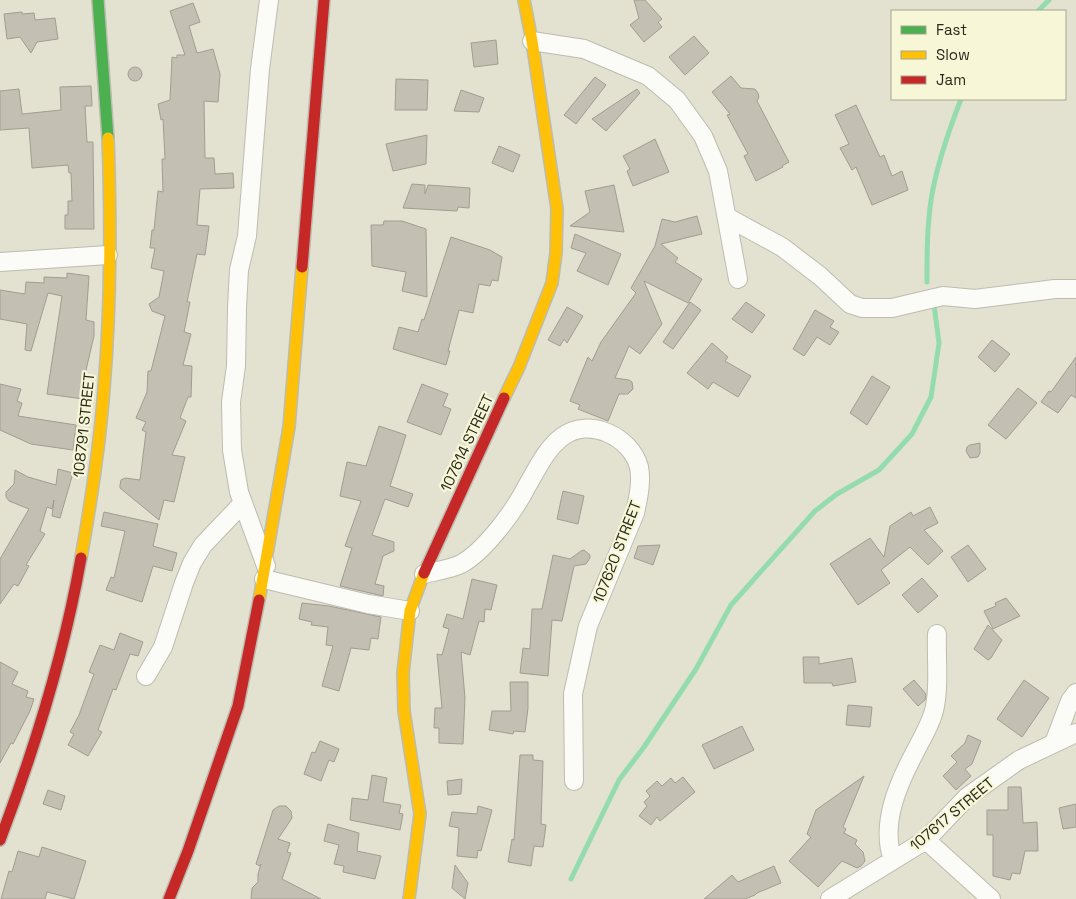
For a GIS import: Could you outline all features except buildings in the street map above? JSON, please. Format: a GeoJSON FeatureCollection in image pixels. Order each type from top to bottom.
{"type":"FeatureCollection","features":[{"type":"Feature","properties":{"kind":"street","name":"108791 STREET"},"geometry":{"type":"LineString","coordinates":[[0,840],[22,786],[57,673],[79,577],[102,422],[108,331],[109,188],[107,122],[98,0]]}},
{"type":"Feature","properties":{"kind":"street"},"geometry":{"type":"LineString","coordinates":[[265,573],[242,504],[232,450],[231,402],[236,366],[239,270],[247,236],[260,69],[269,0]]}},
{"type":"Feature","properties":{"kind":"street"},"geometry":{"type":"LineString","coordinates":[[169,899],[188,851],[238,706],[265,573],[288,427],[324,0]]}},
{"type":"Feature","properties":{"kind":"street","name":"107614 STREET"},"geometry":{"type":"LineString","coordinates":[[409,899],[420,814],[404,710],[403,673],[410,611],[424,574],[494,417],[520,367],[552,283],[556,253],[557,209],[532,40],[524,0]]}},
{"type":"Feature","properties":{"kind":"street"},"geometry":{"type":"LineString","coordinates":[[532,40],[584,49],[648,76],[677,100],[704,136],[718,171],[738,279]]}},
{"type":"Feature","properties":{"kind":"street"},"geometry":{"type":"LineString","coordinates":[[727,217],[782,247],[820,276],[850,304],[862,308],[892,308],[943,296],[975,299],[1055,289],[1076,289]]}},
{"type":"Feature","properties":{"kind":"street"},"geometry":{"type":"LineString","coordinates":[[0,262],[108,254]]}},
{"type":"Feature","properties":{"kind":"street","name":"107620 STREET"},"geometry":{"type":"LineString","coordinates":[[424,574],[461,564],[483,546],[517,505],[540,463],[555,443],[564,436],[574,430],[599,430],[622,441],[630,449],[639,468],[635,513],[588,626],[573,694],[574,781]]}},
{"type":"Feature","properties":{"kind":"street"},"geometry":{"type":"LineString","coordinates":[[146,676],[163,647],[192,563],[203,545],[242,504]]}},
{"type":"Feature","properties":{"kind":"street"},"geometry":{"type":"LineString","coordinates":[[265,573],[368,604],[410,611]]}},
{"type":"Feature","properties":{"kind":"street"},"geometry":{"type":"LineString","coordinates":[[893,860],[888,839],[891,812],[910,762],[934,714],[937,634]]}},
{"type":"Feature","properties":{"kind":"street"},"geometry":{"type":"LineString","coordinates":[[1054,743],[1066,710],[1076,693]]}},
{"type":"Feature","properties":{"kind":"street","name":"107617 STREET"},"geometry":{"type":"LineString","coordinates":[[830,899],[926,840],[967,797],[1019,760],[1076,733]]}},
{"type":"Feature","properties":{"kind":"street"},"geometry":{"type":"LineString","coordinates":[[926,840],[991,899]]}},
{"type":"Feature","properties":{"kind":"waterway"},"geometry":{"type":"LineString","coordinates":[[1039,10],[1049,0]]}},
{"type":"Feature","properties":{"kind":"waterway"},"geometry":{"type":"LineString","coordinates":[[927,282],[928,227],[932,194],[944,146],[961,100]]}},
{"type":"Feature","properties":{"kind":"waterway"},"geometry":{"type":"LineString","coordinates":[[571,879],[619,780],[644,747],[696,669],[731,605],[815,511],[837,494],[879,470],[912,434],[931,397],[939,343],[934,305]]}},
{"type":"Feature","properties":{"kind":"traffic: fast"},"geometry":{"type":"LineString","coordinates":[[98,0],[108,138]]}},
{"type":"Feature","properties":{"kind":"traffic: slow"},"geometry":{"type":"LineString","coordinates":[[504,398],[519,367],[552,283],[556,253],[557,209],[532,41],[524,0]]}},
{"type":"Feature","properties":{"kind":"traffic: slow"},"geometry":{"type":"LineString","coordinates":[[81,558],[98,452],[108,326],[110,263],[108,138]]}},
{"type":"Feature","properties":{"kind":"traffic: slow"},"geometry":{"type":"LineString","coordinates":[[259,600],[289,427],[302,267]]}},
{"type":"Feature","properties":{"kind":"traffic: slow"},"geometry":{"type":"LineString","coordinates":[[409,899],[420,814],[404,711],[403,673],[410,611],[424,573]]}},
{"type":"Feature","properties":{"kind":"traffic: jam"},"geometry":{"type":"LineString","coordinates":[[302,267],[324,0]]}},
{"type":"Feature","properties":{"kind":"traffic: jam"},"geometry":{"type":"LineString","coordinates":[[424,573],[504,398]]}},
{"type":"Feature","properties":{"kind":"traffic: jam"},"geometry":{"type":"LineString","coordinates":[[0,840],[37,736],[66,630],[81,558]]}},
{"type":"Feature","properties":{"kind":"traffic: jam"},"geometry":{"type":"LineString","coordinates":[[169,899],[188,851],[238,706],[259,600]]}}]}
